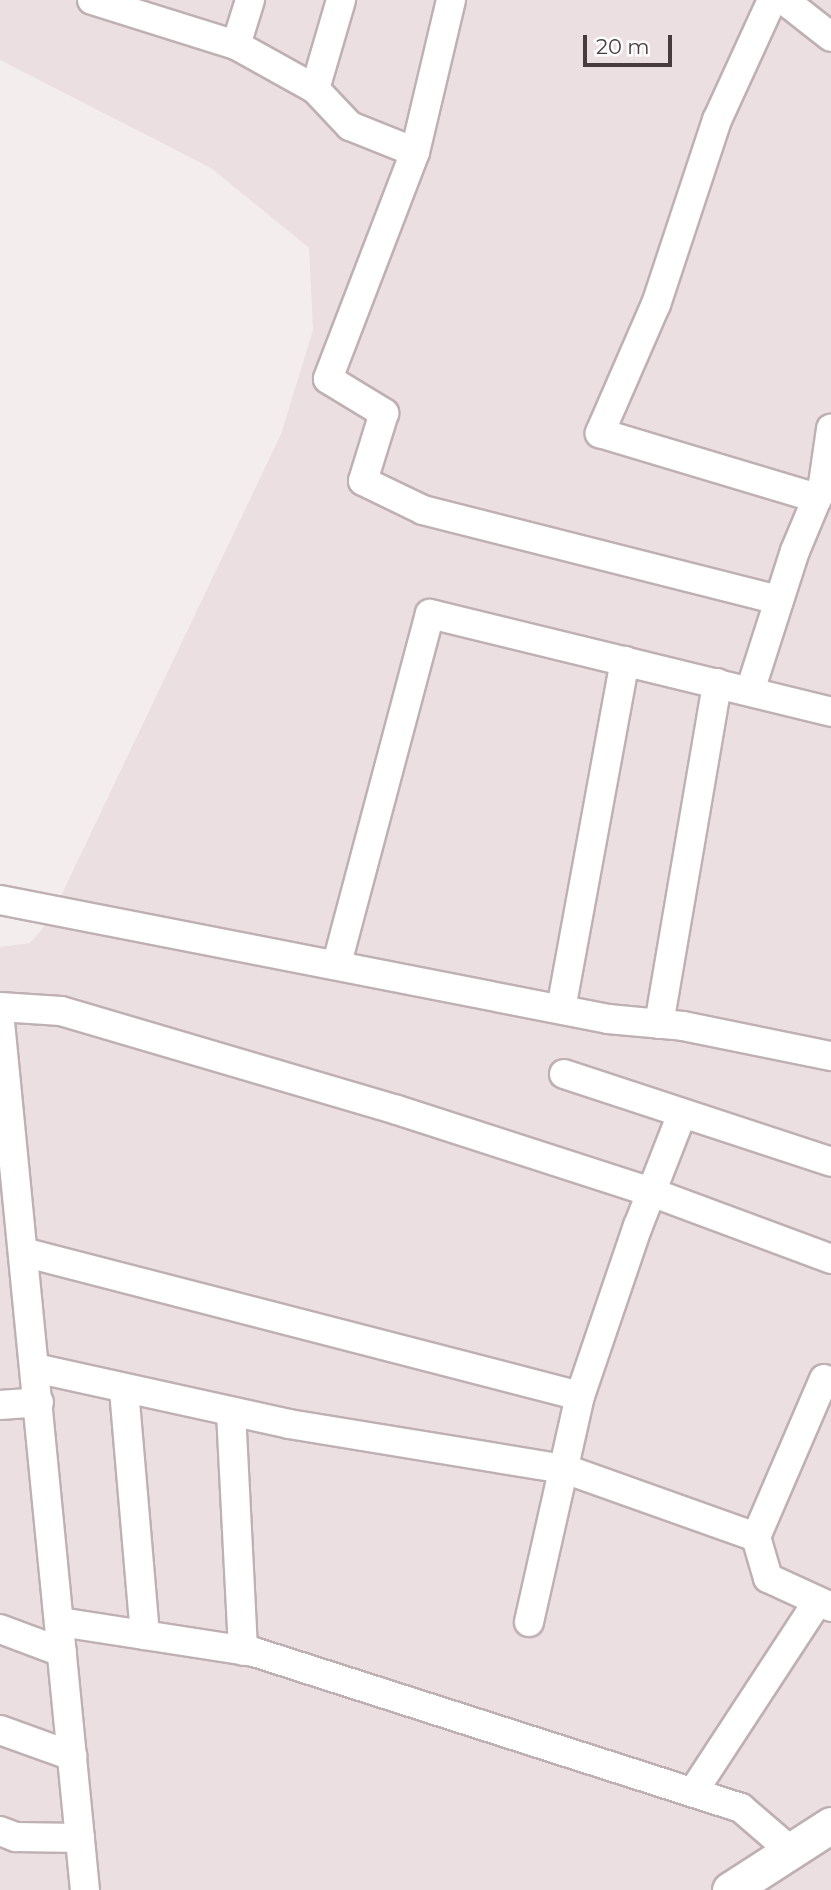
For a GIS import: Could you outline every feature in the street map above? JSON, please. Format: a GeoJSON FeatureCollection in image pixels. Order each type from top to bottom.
{"type":"FeatureCollection","features":[{"type":"Feature","properties":{"kind":"street"},"geometry":{"type":"LineString","coordinates":[[92,0],[157,11],[236,45],[315,89],[350,125],[415,152]]}},
{"type":"Feature","properties":{"kind":"street"},"geometry":{"type":"LineString","coordinates":[[236,45],[250,0]]}},
{"type":"Feature","properties":{"kind":"street"},"geometry":{"type":"LineString","coordinates":[[315,89],[341,0]]}},
{"type":"Feature","properties":{"kind":"street"},"geometry":{"type":"LineString","coordinates":[[452,0],[415,152],[328,379],[384,413],[363,481],[423,510],[779,600]]}},
{"type":"Feature","properties":{"kind":"street"},"geometry":{"type":"LineString","coordinates":[[772,0],[718,120],[656,304],[600,432],[817,498]]}},
{"type":"Feature","properties":{"kind":"street"},"geometry":{"type":"LineString","coordinates":[[784,0],[831,37]]}},
{"type":"Feature","properties":{"kind":"street"},"geometry":{"type":"LineString","coordinates":[[750,691],[779,600],[817,498],[831,429]]}},
{"type":"Feature","properties":{"kind":"street"},"geometry":{"type":"LineString","coordinates":[[337,963],[430,614],[831,712]]}},
{"type":"Feature","properties":{"kind":"street"},"geometry":{"type":"LineString","coordinates":[[561,1009],[625,661]]}},
{"type":"Feature","properties":{"kind":"street"},"geometry":{"type":"LineString","coordinates":[[659,1024],[717,683]]}},
{"type":"Feature","properties":{"kind":"street"},"geometry":{"type":"LineString","coordinates":[[0,900],[337,963],[561,1009],[831,1056]]}},
{"type":"Feature","properties":{"kind":"street"},"geometry":{"type":"LineString","coordinates":[[0,1007],[61,1011],[397,1110],[651,1192],[831,1259]]}},
{"type":"Feature","properties":{"kind":"street"},"geometry":{"type":"LineString","coordinates":[[0,1022],[85,1890]]}},
{"type":"Feature","properties":{"kind":"street"},"geometry":{"type":"LineString","coordinates":[[564,1074],[831,1162]]}},
{"type":"Feature","properties":{"kind":"street"},"geometry":{"type":"LineString","coordinates":[[528,1622],[580,1396],[651,1192],[682,1114]]}},
{"type":"Feature","properties":{"kind":"street"},"geometry":{"type":"LineString","coordinates":[[23,1252],[580,1396]]}},
{"type":"Feature","properties":{"kind":"street"},"geometry":{"type":"LineString","coordinates":[[35,1368],[232,1412],[565,1469],[757,1537]]}},
{"type":"Feature","properties":{"kind":"street"},"geometry":{"type":"LineString","coordinates":[[694,1792],[825,1604],[768,1578],[757,1537],[824,1379]]}},
{"type":"Feature","properties":{"kind":"street"},"geometry":{"type":"LineString","coordinates":[[124,1390],[145,1636]]}},
{"type":"Feature","properties":{"kind":"street"},"geometry":{"type":"LineString","coordinates":[[0,1405],[38,1402]]}},
{"type":"Feature","properties":{"kind":"street"},"geometry":{"type":"LineString","coordinates":[[232,1412],[243,1651]]}},
{"type":"Feature","properties":{"kind":"street"},"geometry":{"type":"LineString","coordinates":[[60,1622],[243,1651],[741,1808],[791,1850]]}},
{"type":"Feature","properties":{"kind":"street"},"geometry":{"type":"LineString","coordinates":[[0,1629],[62,1652]]}},
{"type":"Feature","properties":{"kind":"street"},"geometry":{"type":"LineString","coordinates":[[0,1730],[72,1756]]}},
{"type":"Feature","properties":{"kind":"street"},"geometry":{"type":"LineString","coordinates":[[730,1890],[831,1825]]}},
{"type":"Feature","properties":{"kind":"street"},"geometry":{"type":"LineString","coordinates":[[0,1831],[16,1837],[80,1838]]}},
{"type":"Feature","properties":{"kind":"shaded area"},"geometry":{"type":"Polygon","coordinates":[[[0,0],[831,0],[831,1890],[0,1890],[0,947],[30,943],[49,921],[281,434],[313,330],[309,248],[211,168],[0,60],[0,0]]]}}]}
